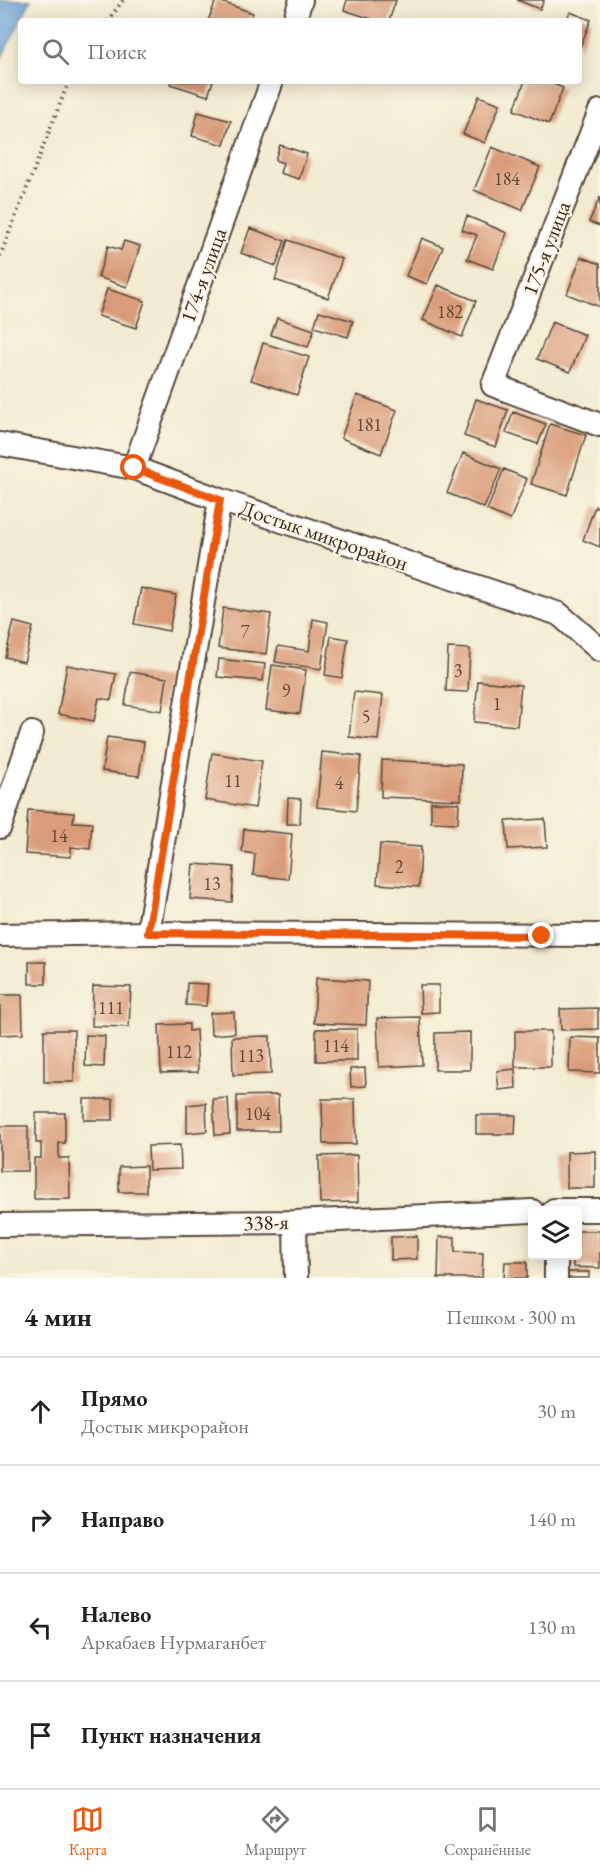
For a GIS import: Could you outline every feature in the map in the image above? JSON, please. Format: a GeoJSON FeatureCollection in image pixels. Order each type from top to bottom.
{"type":"FeatureCollection","features":[{"type":"Feature","properties":{"kind":"street"},"geometry":{"type":"LineString","coordinates":[[295,18],[301,0]]}},
{"type":"Feature","properties":{"kind":"street","name":"174-я улица"},"geometry":{"type":"LineString","coordinates":[[134,468],[271,84]]}},
{"type":"Feature","properties":{"kind":"street","name":"175-я улица"},"geometry":{"type":"LineString","coordinates":[[600,111],[493,386],[600,425]]}},
{"type":"Feature","properties":{"kind":"street","name":"Достык микрорайон"},"geometry":{"type":"LineString","coordinates":[[0,444],[134,468],[220,500],[559,614],[600,650]]}},
{"type":"Feature","properties":{"kind":"street"},"geometry":{"type":"LineString","coordinates":[[148,933],[220,500]]}},
{"type":"Feature","properties":{"kind":"street"},"geometry":{"type":"LineString","coordinates":[[0,827],[32,733]]}},
{"type":"Feature","properties":{"kind":"street"},"geometry":{"type":"LineString","coordinates":[[0,935],[148,933],[600,935]]}},
{"type":"Feature","properties":{"kind":"street"},"geometry":{"type":"LineString","coordinates":[[582,1210],[600,1210]]}},
{"type":"Feature","properties":{"kind":"street","name":"338-я"},"geometry":{"type":"LineString","coordinates":[[0,1225],[295,1221],[528,1211]]}},
{"type":"Feature","properties":{"kind":"street"},"geometry":{"type":"LineString","coordinates":[[295,1221],[296,1278]]}},
{"type":"Feature","properties":{"kind":"street"},"geometry":{"type":"LineString","coordinates":[[555,1278],[556,1260]]}},
{"type":"Feature","properties":{"kind":"path"},"geometry":{"type":"LineString","coordinates":[[110,18],[123,0]]}},
{"type":"Feature","properties":{"kind":"path"},"geometry":{"type":"LineString","coordinates":[[0,256],[68,84]]}},
{"type":"Feature","properties":{"kind":"water"},"geometry":{"type":"Polygon","coordinates":[[[0,0],[31,0],[22,18],[18,18],[18,26],[0,61],[0,0]]]}},
{"type":"Feature","properties":{"kind":"building"},"geometry":{"type":"Polygon","coordinates":[[[216,0],[253,13],[251,18],[209,18],[216,0]]]}},
{"type":"Feature","properties":{"kind":"building"},"geometry":{"type":"Polygon","coordinates":[[[347,0],[396,0],[390,18],[369,18],[344,10],[347,0]]]}},
{"type":"Feature","properties":{"kind":"building"},"geometry":{"type":"Polygon","coordinates":[[[517,0],[544,0],[540,9],[517,0]]]}},
{"type":"Feature","properties":{"kind":"building"},"geometry":{"type":"Polygon","coordinates":[[[570,12],[591,20],[582,42],[582,18],[567,18],[570,12]]]}},
{"type":"Feature","properties":{"kind":"building"},"geometry":{"type":"Polygon","coordinates":[[[170,84],[212,84],[208,96],[170,84]]]}},
{"type":"Feature","properties":{"kind":"building"},"geometry":{"type":"Polygon","coordinates":[[[524,84],[553,84],[563,88],[549,124],[514,110],[524,84]]]}},
{"type":"Feature","properties":{"kind":"building"},"geometry":{"type":"Polygon","coordinates":[[[479,96],[500,104],[485,143],[463,134],[479,96]]]}},
{"type":"Feature","properties":{"kind":"building"},"geometry":{"type":"Polygon","coordinates":[[[198,112],[231,121],[224,145],[192,136],[198,112]]]}},
{"type":"Feature","properties":{"kind":"building"},"geometry":{"type":"Polygon","coordinates":[[[280,145],[307,154],[299,179],[280,173],[283,163],[275,160],[280,145]]]}},
{"type":"Feature","properties":{"kind":"building"},"geometry":{"type":"Polygon","coordinates":[[[492,147],[540,167],[522,210],[474,190],[492,147]]]}},
{"type":"Feature","properties":{"kind":"building"},"geometry":{"type":"Polygon","coordinates":[[[600,197],[600,226],[589,222],[600,197]]]}},
{"type":"Feature","properties":{"kind":"building"},"geometry":{"type":"Polygon","coordinates":[[[467,216],[507,233],[493,269],[467,259],[477,235],[462,230],[467,216]]]}},
{"type":"Feature","properties":{"kind":"building"},"geometry":{"type":"Polygon","coordinates":[[[250,228],[285,241],[276,266],[241,253],[250,228]]]}},
{"type":"Feature","properties":{"kind":"building"},"geometry":{"type":"Polygon","coordinates":[[[422,238],[443,247],[427,284],[406,276],[422,238]]]}},
{"type":"Feature","properties":{"kind":"building"},"geometry":{"type":"Polygon","coordinates":[[[288,240],[342,259],[328,298],[275,280],[288,240]]]}},
{"type":"Feature","properties":{"kind":"building"},"geometry":{"type":"Polygon","coordinates":[[[124,241],[140,246],[127,287],[98,277],[108,246],[121,250],[124,241]]]}},
{"type":"Feature","properties":{"kind":"building"},"geometry":{"type":"Polygon","coordinates":[[[581,257],[600,264],[600,307],[567,294],[581,257]]]}},
{"type":"Feature","properties":{"kind":"building"},"geometry":{"type":"Polygon","coordinates":[[[438,285],[476,301],[462,337],[423,320],[438,285]]]}},
{"type":"Feature","properties":{"kind":"building"},"geometry":{"type":"Polygon","coordinates":[[[107,289],[145,301],[136,328],[98,316],[107,289]]]}},
{"type":"Feature","properties":{"kind":"building"},"geometry":{"type":"Polygon","coordinates":[[[319,311],[353,321],[348,337],[314,327],[319,311]]]}},
{"type":"Feature","properties":{"kind":"building"},"geometry":{"type":"Polygon","coordinates":[[[277,318],[314,330],[308,347],[271,335],[277,318]]]}},
{"type":"Feature","properties":{"kind":"building"},"geometry":{"type":"Polygon","coordinates":[[[552,322],[585,335],[570,372],[537,359],[552,322]]]}},
{"type":"Feature","properties":{"kind":"building"},"geometry":{"type":"Polygon","coordinates":[[[263,343],[309,357],[297,395],[251,380],[263,343]]]}},
{"type":"Feature","properties":{"kind":"building"},"geometry":{"type":"Polygon","coordinates":[[[357,395],[397,410],[381,454],[341,438],[357,395]]]}},
{"type":"Feature","properties":{"kind":"building"},"geometry":{"type":"Polygon","coordinates":[[[476,399],[508,410],[496,447],[464,436],[476,399]]]}},
{"type":"Feature","properties":{"kind":"building"},"geometry":{"type":"Polygon","coordinates":[[[513,412],[546,424],[538,444],[506,433],[513,412]]]}},
{"type":"Feature","properties":{"kind":"building"},"geometry":{"type":"Polygon","coordinates":[[[550,424],[586,435],[567,495],[531,484],[550,424]]]}},
{"type":"Feature","properties":{"kind":"building"},"geometry":{"type":"Polygon","coordinates":[[[463,453],[501,469],[484,508],[447,493],[463,453]]]}},
{"type":"Feature","properties":{"kind":"building"},"geometry":{"type":"Polygon","coordinates":[[[504,469],[527,479],[510,520],[487,510],[504,469]]]}},
{"type":"Feature","properties":{"kind":"building"},"geometry":{"type":"Polygon","coordinates":[[[595,506],[600,508],[600,547],[583,540],[595,506]]]}},
{"type":"Feature","properties":{"kind":"building"},"geometry":{"type":"Polygon","coordinates":[[[141,588],[176,595],[169,631],[134,624],[141,588]]]}},
{"type":"Feature","properties":{"kind":"building"},"geometry":{"type":"Polygon","coordinates":[[[223,608],[271,614],[266,654],[218,648],[223,608]]]}},
{"type":"Feature","properties":{"kind":"building"},"geometry":{"type":"Polygon","coordinates":[[[313,619],[328,622],[321,669],[275,662],[278,646],[309,651],[313,619]]]}},
{"type":"Feature","properties":{"kind":"building"},"geometry":{"type":"Polygon","coordinates":[[[14,622],[33,627],[24,662],[5,657],[14,622]]]}},
{"type":"Feature","properties":{"kind":"building"},"geometry":{"type":"Polygon","coordinates":[[[331,636],[348,639],[342,678],[325,675],[331,636]]]}},
{"type":"Feature","properties":{"kind":"building"},"geometry":{"type":"Polygon","coordinates":[[[448,648],[470,649],[468,692],[446,691],[448,648]]]}},
{"type":"Feature","properties":{"kind":"building"},"geometry":{"type":"Polygon","coordinates":[[[219,659],[265,664],[263,681],[217,677],[219,659]]]}},
{"type":"Feature","properties":{"kind":"building"},"geometry":{"type":"Polygon","coordinates":[[[67,665],[116,674],[111,700],[99,698],[94,721],[58,714],[67,665]]]}},
{"type":"Feature","properties":{"kind":"building"},"geometry":{"type":"Polygon","coordinates":[[[272,665],[306,670],[300,714],[266,710],[272,665]]]}},
{"type":"Feature","properties":{"kind":"building"},"geometry":{"type":"Polygon","coordinates":[[[130,672],[167,678],[162,711],[125,705],[130,672]]]}},
{"type":"Feature","properties":{"kind":"building"},"geometry":{"type":"Polygon","coordinates":[[[478,681],[521,685],[517,726],[474,722],[478,681]]]}},
{"type":"Feature","properties":{"kind":"building"},"geometry":{"type":"Polygon","coordinates":[[[354,692],[383,695],[378,740],[349,737],[354,692]]]}},
{"type":"Feature","properties":{"kind":"building"},"geometry":{"type":"Polygon","coordinates":[[[107,737],[144,742],[139,776],[102,771],[107,737]]]}},
{"type":"Feature","properties":{"kind":"building"},"geometry":{"type":"Polygon","coordinates":[[[322,752],[361,756],[356,811],[317,807],[322,752]]]}},
{"type":"Feature","properties":{"kind":"building"},"geometry":{"type":"Polygon","coordinates":[[[212,753],[262,761],[255,808],[205,800],[212,753]]]}},
{"type":"Feature","properties":{"kind":"building"},"geometry":{"type":"Polygon","coordinates":[[[382,760],[462,764],[461,800],[381,797],[382,760]]]}},
{"type":"Feature","properties":{"kind":"building"},"geometry":{"type":"Polygon","coordinates":[[[288,798],[301,799],[300,824],[287,824],[288,798]]]}},
{"type":"Feature","properties":{"kind":"building"},"geometry":{"type":"Polygon","coordinates":[[[431,802],[459,803],[458,823],[431,822],[431,802]]]}},
{"type":"Feature","properties":{"kind":"building"},"geometry":{"type":"Polygon","coordinates":[[[28,810],[74,813],[73,822],[92,823],[90,849],[71,847],[71,857],[25,854],[28,810]]]}},
{"type":"Feature","properties":{"kind":"building"},"geometry":{"type":"Polygon","coordinates":[[[545,819],[547,847],[508,849],[506,821],[545,819]]]}},
{"type":"Feature","properties":{"kind":"building"},"geometry":{"type":"Polygon","coordinates":[[[244,829],[292,834],[288,879],[253,875],[255,854],[242,852],[244,829]]]}},
{"type":"Feature","properties":{"kind":"building"},"geometry":{"type":"Polygon","coordinates":[[[380,844],[421,847],[419,887],[377,884],[380,844]]]}},
{"type":"Feature","properties":{"kind":"building"},"geometry":{"type":"Polygon","coordinates":[[[193,864],[234,867],[232,902],[190,899],[193,864]]]}},
{"type":"Feature","properties":{"kind":"building"},"geometry":{"type":"Polygon","coordinates":[[[29,962],[46,962],[46,984],[29,984],[29,962]]]}},
{"type":"Feature","properties":{"kind":"building"},"geometry":{"type":"Polygon","coordinates":[[[316,978],[368,981],[366,1025],[314,1023],[316,978]]]}},
{"type":"Feature","properties":{"kind":"building"},"geometry":{"type":"Polygon","coordinates":[[[187,983],[208,984],[206,1006],[186,1005],[187,983]]]}},
{"type":"Feature","properties":{"kind":"building"},"geometry":{"type":"Polygon","coordinates":[[[420,985],[439,985],[439,1012],[421,1013],[420,985]]]}},
{"type":"Feature","properties":{"kind":"building"},"geometry":{"type":"Polygon","coordinates":[[[93,986],[131,987],[129,1027],[92,1026],[93,986]]]}},
{"type":"Feature","properties":{"kind":"building"},"geometry":{"type":"Polygon","coordinates":[[[0,995],[22,995],[23,1034],[0,1035],[0,995]]]}},
{"type":"Feature","properties":{"kind":"building"},"geometry":{"type":"Polygon","coordinates":[[[598,1008],[598,1029],[561,1030],[560,1009],[598,1008]]]}},
{"type":"Feature","properties":{"kind":"building"},"geometry":{"type":"Polygon","coordinates":[[[234,1012],[235,1033],[211,1035],[210,1013],[234,1012]]]}},
{"type":"Feature","properties":{"kind":"building"},"geometry":{"type":"Polygon","coordinates":[[[420,1017],[422,1065],[379,1067],[377,1018],[420,1017]]]}},
{"type":"Feature","properties":{"kind":"building"},"geometry":{"type":"Polygon","coordinates":[[[189,1024],[189,1031],[196,1030],[198,1072],[161,1073],[159,1025],[189,1024]]]}},
{"type":"Feature","properties":{"kind":"building"},"geometry":{"type":"Polygon","coordinates":[[[316,1029],[357,1029],[357,1061],[316,1061],[316,1029]]]}},
{"type":"Feature","properties":{"kind":"building"},"geometry":{"type":"Polygon","coordinates":[[[44,1030],[74,1030],[74,1082],[44,1082],[44,1030]]]}},
{"type":"Feature","properties":{"kind":"building"},"geometry":{"type":"Polygon","coordinates":[[[515,1031],[551,1031],[551,1067],[515,1067],[515,1031]]]}},
{"type":"Feature","properties":{"kind":"building"},"geometry":{"type":"Polygon","coordinates":[[[470,1032],[470,1070],[435,1070],[435,1033],[470,1032]]]}},
{"type":"Feature","properties":{"kind":"building"},"geometry":{"type":"Polygon","coordinates":[[[86,1035],[105,1036],[104,1067],[85,1066],[86,1035]]]}},
{"type":"Feature","properties":{"kind":"building"},"geometry":{"type":"Polygon","coordinates":[[[270,1036],[271,1074],[233,1075],[232,1037],[270,1036]]]}},
{"type":"Feature","properties":{"kind":"building"},"geometry":{"type":"Polygon","coordinates":[[[570,1037],[600,1038],[600,1073],[569,1072],[570,1037]]]}},
{"type":"Feature","properties":{"kind":"building"},"geometry":{"type":"Polygon","coordinates":[[[365,1068],[366,1086],[351,1087],[350,1069],[365,1068]]]}},
{"type":"Feature","properties":{"kind":"building"},"geometry":{"type":"Polygon","coordinates":[[[515,1069],[516,1088],[499,1090],[497,1071],[515,1069]]]}},
{"type":"Feature","properties":{"kind":"building"},"geometry":{"type":"Polygon","coordinates":[[[278,1095],[279,1131],[237,1131],[237,1096],[278,1095]]]}},
{"type":"Feature","properties":{"kind":"building"},"geometry":{"type":"Polygon","coordinates":[[[228,1098],[230,1134],[215,1135],[213,1099],[228,1098]]]}},
{"type":"Feature","properties":{"kind":"building"},"geometry":{"type":"Polygon","coordinates":[[[84,1099],[113,1099],[113,1120],[84,1120],[84,1099]]]}},
{"type":"Feature","properties":{"kind":"building"},"geometry":{"type":"Polygon","coordinates":[[[322,1099],[355,1099],[356,1144],[323,1144],[322,1099]]]}},
{"type":"Feature","properties":{"kind":"building"},"geometry":{"type":"Polygon","coordinates":[[[206,1103],[207,1131],[187,1133],[187,1105],[206,1103]]]}},
{"type":"Feature","properties":{"kind":"building"},"geometry":{"type":"Polygon","coordinates":[[[36,1113],[65,1113],[65,1143],[59,1143],[59,1158],[69,1158],[70,1199],[34,1199],[34,1158],[41,1158],[41,1143],[36,1143],[36,1113]]]}},
{"type":"Feature","properties":{"kind":"building"},"geometry":{"type":"Polygon","coordinates":[[[476,1115],[516,1115],[515,1134],[476,1134],[476,1115]]]}},
{"type":"Feature","properties":{"kind":"building"},"geometry":{"type":"Polygon","coordinates":[[[0,1126],[28,1126],[28,1171],[0,1171],[0,1126]]]}},
{"type":"Feature","properties":{"kind":"building"},"geometry":{"type":"Polygon","coordinates":[[[180,1145],[181,1169],[149,1170],[148,1146],[180,1145]]]}},
{"type":"Feature","properties":{"kind":"building"},"geometry":{"type":"Polygon","coordinates":[[[595,1151],[595,1188],[567,1188],[567,1152],[595,1151]]]}},
{"type":"Feature","properties":{"kind":"building"},"geometry":{"type":"Polygon","coordinates":[[[357,1155],[358,1202],[320,1203],[319,1156],[357,1155]]]}},
{"type":"Feature","properties":{"kind":"building"},"geometry":{"type":"Polygon","coordinates":[[[146,1166],[146,1192],[119,1192],[119,1167],[146,1166]]]}},
{"type":"Feature","properties":{"kind":"building"},"geometry":{"type":"Polygon","coordinates":[[[582,1231],[600,1231],[600,1268],[573,1267],[573,1260],[582,1260],[582,1231]]]}},
{"type":"Feature","properties":{"kind":"building"},"geometry":{"type":"Polygon","coordinates":[[[417,1236],[417,1259],[391,1260],[391,1237],[417,1236]]]}},
{"type":"Feature","properties":{"kind":"building"},"geometry":{"type":"Polygon","coordinates":[[[439,1237],[455,1237],[455,1252],[483,1253],[482,1278],[438,1278],[439,1237]]]}},
{"type":"Feature","properties":{"kind":"building"},"geometry":{"type":"Polygon","coordinates":[[[505,1262],[527,1262],[527,1278],[504,1278],[505,1262]]]}},
{"type":"Feature","properties":{"kind":"building"},"geometry":{"type":"Polygon","coordinates":[[[566,1272],[589,1272],[589,1278],[566,1278],[566,1272]]]}},
{"type":"Feature","properties":{"kind":"route"},"geometry":{"type":"LineString","coordinates":[[134,468],[220,500],[148,933],[542,936]]}}]}
